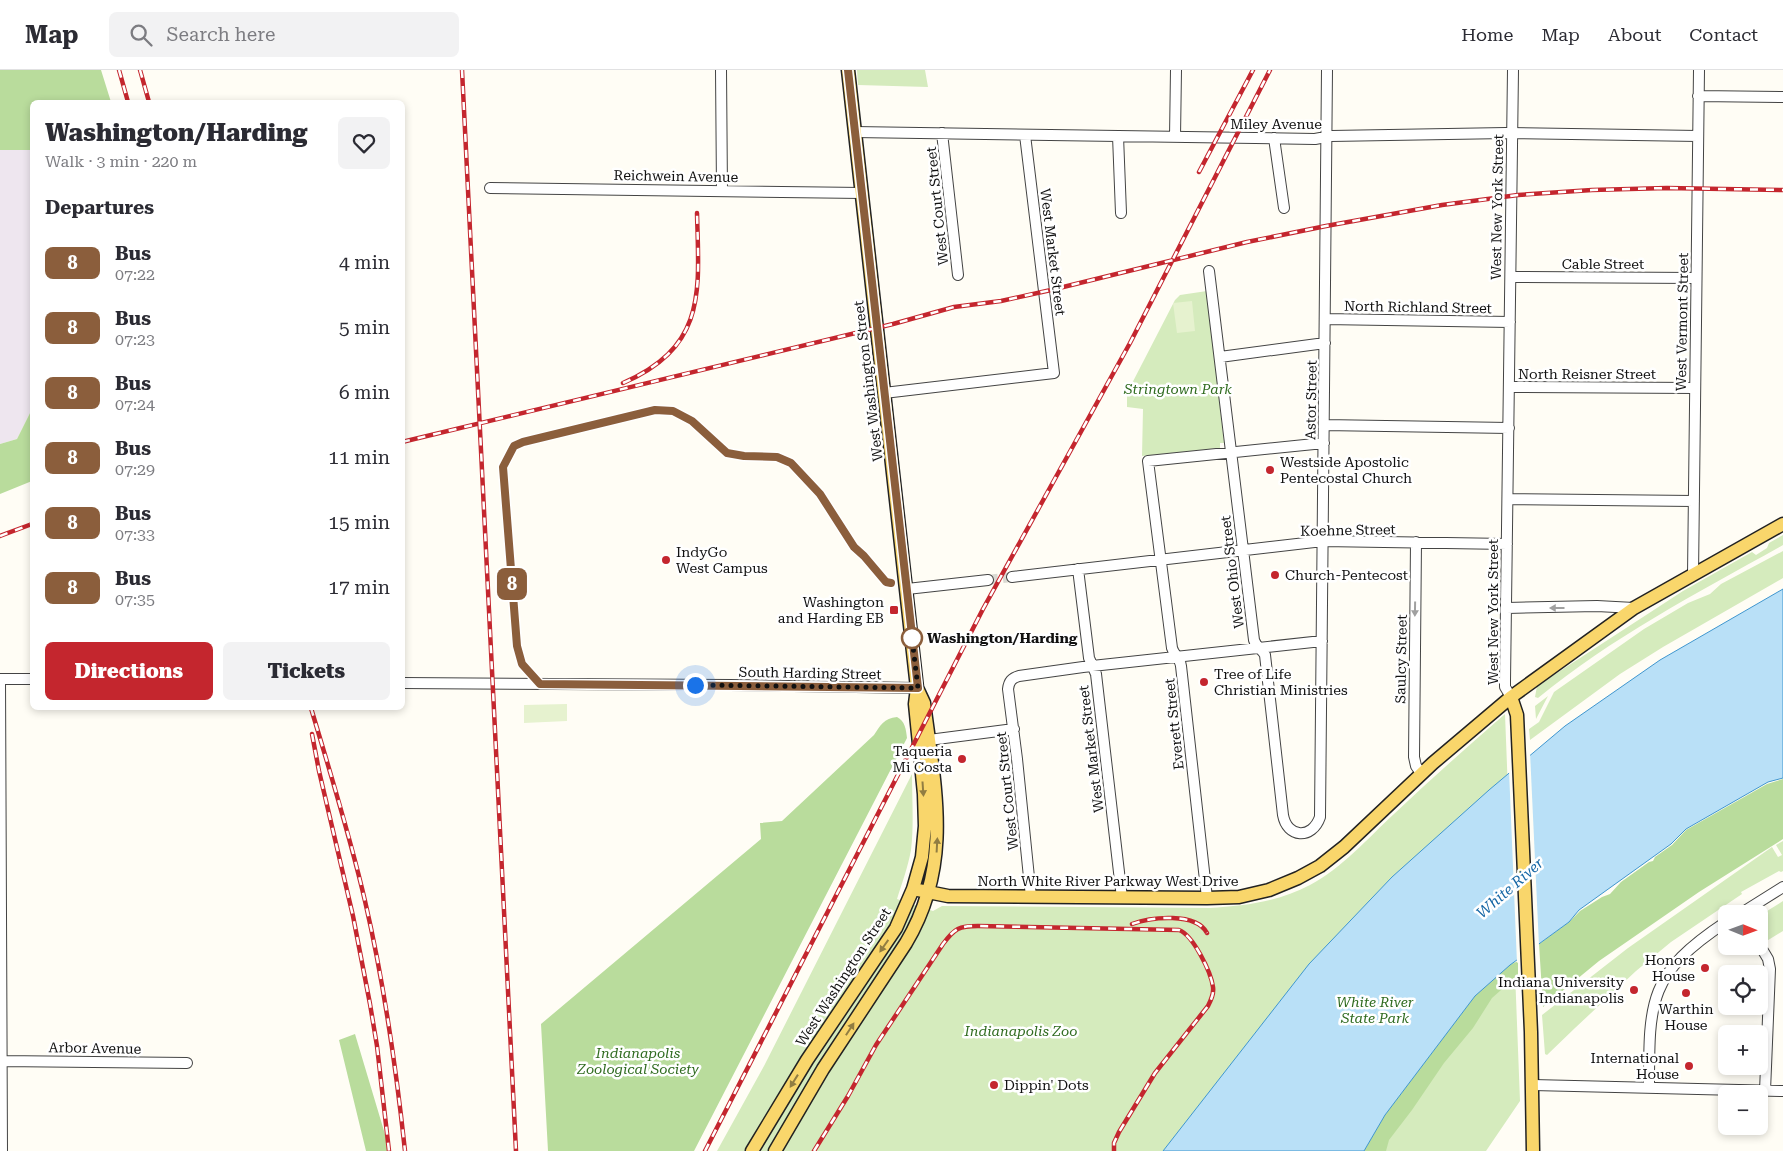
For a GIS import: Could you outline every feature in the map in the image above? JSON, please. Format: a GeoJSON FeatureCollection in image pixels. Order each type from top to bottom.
{"type":"FeatureCollection","features":[{"type":"Feature","properties":{"kind":"main road","name":"West Washington Street"},"geometry":{"type":"LineString","coordinates":[[775,1151],[823,1069],[915,928],[929,893],[935,869],[938,835],[924,703],[918,688],[848,70]]}},
{"type":"Feature","properties":{"kind":"main road","name":"North White River Parkway West Drive"},"geometry":{"type":"LineString","coordinates":[[913,889],[948,896],[1207,898],[1256,894],[1286,884],[1309,873],[1336,854],[1421,773],[1511,697],[1634,608],[1783,524]]}},
{"type":"Feature","properties":{"kind":"main road","name":"West Washington Street"},"geometry":{"type":"LineString","coordinates":[[752,1151],[807,1060],[896,928],[913,889],[922,857],[925,826],[924,794],[915,704],[918,688]]}},
{"type":"Feature","properties":{"kind":"main road","name":"West New York Street"},"geometry":{"type":"LineString","coordinates":[[1511,697],[1517,715],[1518,726],[1533,1085],[1533,1151]]}},
{"type":"Feature","properties":{"kind":"street"},"geometry":{"type":"LineString","coordinates":[[721,70],[722,191]]}},
{"type":"Feature","properties":{"kind":"street"},"geometry":{"type":"LineString","coordinates":[[1175,137],[1176,70]]}},
{"type":"Feature","properties":{"kind":"street","name":"Astor Street"},"geometry":{"type":"LineString","coordinates":[[1319,820],[1327,70]]}},
{"type":"Feature","properties":{"kind":"street","name":"West New York Street"},"geometry":{"type":"LineString","coordinates":[[1511,697],[1505,687],[1513,70]]}},
{"type":"Feature","properties":{"kind":"street","name":"West Vermont Street"},"geometry":{"type":"LineString","coordinates":[[1693,574],[1699,70]]}},
{"type":"Feature","properties":{"kind":"street"},"geometry":{"type":"LineString","coordinates":[[1698,96],[1783,97]]}},
{"type":"Feature","properties":{"kind":"street","name":"Miley Avenue"},"geometry":{"type":"LineString","coordinates":[[854,132],[1315,139],[1326,137],[1512,133],[1698,136]]}},
{"type":"Feature","properties":{"kind":"street","name":"West Court Street"},"geometry":{"type":"LineString","coordinates":[[942,134],[958,274]]}},
{"type":"Feature","properties":{"kind":"street","name":"West Market Street"},"geometry":{"type":"LineString","coordinates":[[884,393],[1054,373],[1025,135]]}},
{"type":"Feature","properties":{"kind":"street"},"geometry":{"type":"LineString","coordinates":[[1118,136],[1121,213]]}},
{"type":"Feature","properties":{"kind":"street"},"geometry":{"type":"LineString","coordinates":[[1274,138],[1284,208]]}},
{"type":"Feature","properties":{"kind":"street","name":"Reichwein Avenue"},"geometry":{"type":"LineString","coordinates":[[490,188],[862,193]]}},
{"type":"Feature","properties":{"kind":"street","name":"West Ohio Street"},"geometry":{"type":"LineString","coordinates":[[1209,271],[1254,640],[1265,655],[1284,821],[1292,830],[1302,834],[1313,829],[1319,820]]}},
{"type":"Feature","properties":{"kind":"street","name":"Cable Street"},"geometry":{"type":"LineString","coordinates":[[1511,277],[1696,278]]}},
{"type":"Feature","properties":{"kind":"street","name":"North Richland Street"},"geometry":{"type":"LineString","coordinates":[[1325,319],[1510,322]]}},
{"type":"Feature","properties":{"kind":"street"},"geometry":{"type":"LineString","coordinates":[[1220,356],[1325,343]]}},
{"type":"Feature","properties":{"kind":"street","name":"North Reisner Street"},"geometry":{"type":"LineString","coordinates":[[1509,387],[1695,388]]}},
{"type":"Feature","properties":{"kind":"street"},"geometry":{"type":"LineString","coordinates":[[1324,425],[1509,428]]}},
{"type":"Feature","properties":{"kind":"street"},"geometry":{"type":"LineString","coordinates":[[1232,452],[1324,443]]}},
{"type":"Feature","properties":{"kind":"street","name":"Everett Street"},"geometry":{"type":"LineString","coordinates":[[1207,898],[1182,666],[1172,648],[1148,461],[1232,452]]}},
{"type":"Feature","properties":{"kind":"street"},"geometry":{"type":"LineString","coordinates":[[1508,499],[1694,501]]}},
{"type":"Feature","properties":{"kind":"street","name":"Koehne Street"},"geometry":{"type":"LineString","coordinates":[[1012,577],[1323,541],[1507,544]]}},
{"type":"Feature","properties":{"kind":"street","name":"Saulcy Street"},"geometry":{"type":"LineString","coordinates":[[1416,542],[1414,757],[1416,766],[1421,773]]}},
{"type":"Feature","properties":{"kind":"street","name":"West Market Street"},"geometry":{"type":"LineString","coordinates":[[1078,569],[1089,658],[1096,674],[1122,898]]}},
{"type":"Feature","properties":{"kind":"street"},"geometry":{"type":"LineString","coordinates":[[907,589],[988,580]]}},
{"type":"Feature","properties":{"kind":"street"},"geometry":{"type":"LineString","coordinates":[[1507,608],[1597,606],[1634,608]]}},
{"type":"Feature","properties":{"kind":"street"},"geometry":{"type":"LineString","coordinates":[[1092,666],[1322,641]]}},
{"type":"Feature","properties":{"kind":"street","name":"West Court Street"},"geometry":{"type":"LineString","coordinates":[[1032,897],[1008,689],[1010,681],[1019,676],[1092,666]]}},
{"type":"Feature","properties":{"kind":"street"},"geometry":{"type":"LineString","coordinates":[[2,1151],[0,679],[30,679]]}},
{"type":"Feature","properties":{"kind":"street","name":"South Harding Street"},"geometry":{"type":"LineString","coordinates":[[405,683],[918,688]]}},
{"type":"Feature","properties":{"kind":"street"},"geometry":{"type":"LineString","coordinates":[[929,740],[1014,729]]}},
{"type":"Feature","properties":{"kind":"street"},"geometry":{"type":"LineString","coordinates":[[1754,905],[1783,887]]}},
{"type":"Feature","properties":{"kind":"street"},"geometry":{"type":"LineString","coordinates":[[1649,1087],[1651,1017],[1659,988],[1677,960],[1718,928]]}},
{"type":"Feature","properties":{"kind":"street"},"geometry":{"type":"LineString","coordinates":[[1765,1085],[1770,969],[1766,955]]}},
{"type":"Feature","properties":{"kind":"street","name":"Arbor Avenue"},"geometry":{"type":"LineString","coordinates":[[1,1061],[187,1063]]}},
{"type":"Feature","properties":{"kind":"street"},"geometry":{"type":"LineString","coordinates":[[1533,1085],[1718,1089]]}},
{"type":"Feature","properties":{"kind":"street"},"geometry":{"type":"LineString","coordinates":[[1768,1090],[1783,1091]]}},
{"type":"Feature","properties":{"kind":"shaded area"},"geometry":{"type":"Polygon","coordinates":[[[0,150],[30,150],[30,413],[17,439],[0,444],[0,150]]]}},
{"type":"Feature","properties":{"kind":"green space"},"geometry":{"type":"Polygon","coordinates":[[[0,70],[101,70],[110,100],[30,100],[30,150],[0,150],[0,70]]]}},
{"type":"Feature","properties":{"kind":"green space"},"geometry":{"type":"Polygon","coordinates":[[[857,70],[925,70],[928,87],[858,85],[857,70]]]}},
{"type":"Feature","properties":{"kind":"green space","name":"Stringtown Park"},"geometry":{"type":"Polygon","coordinates":[[[1207,291],[1224,443],[1220,443],[1220,448],[1142,456],[1143,409],[1127,407],[1127,393],[1175,300],[1180,295],[1207,291]]]}},
{"type":"Feature","properties":{"kind":"green space"},"geometry":{"type":"Polygon","coordinates":[[[1192,301],[1195,331],[1177,333],[1173,303],[1192,301]]]}},
{"type":"Feature","properties":{"kind":"green space"},"geometry":{"type":"Polygon","coordinates":[[[30,413],[30,482],[0,494],[0,444],[17,439],[30,413]]]}},
{"type":"Feature","properties":{"kind":"green space"},"geometry":{"type":"Polygon","coordinates":[[[1783,535],[1783,545],[1626,635],[1566,676],[1538,698],[1535,697],[1537,686],[1683,591],[1752,552],[1756,555],[1767,548],[1769,543],[1783,535]]]}},
{"type":"Feature","properties":{"kind":"green space"},"geometry":{"type":"Polygon","coordinates":[[[1783,551],[1783,578],[1620,674],[1530,740],[1529,729],[1539,722],[1554,692],[1644,629],[1688,603],[1710,594],[1721,584],[1783,551]]]}},
{"type":"Feature","properties":{"kind":"green space"},"geometry":{"type":"Polygon","coordinates":[[[1548,696],[1536,719],[1535,706],[1548,696]]]}},
{"type":"Feature","properties":{"kind":"green space"},"geometry":{"type":"Polygon","coordinates":[[[567,704],[567,721],[524,723],[524,705],[567,704]]]}},
{"type":"Feature","properties":{"kind":"green space","name":"White River State Park"},"geometry":{"type":"Polygon","coordinates":[[[1505,714],[1520,1101],[1486,1151],[717,1151],[764,1066],[912,774],[913,822],[911,850],[897,899],[933,911],[942,906],[1210,908],[1235,906],[1261,902],[1298,891],[1333,871],[1505,714]]]}},
{"type":"Feature","properties":{"kind":"green space","name":"Indianapolis Zoological Society"},"geometry":{"type":"Polygon","coordinates":[[[897,717],[906,728],[907,738],[694,1151],[548,1151],[541,1024],[761,839],[760,823],[782,821],[874,735],[883,723],[897,717]]]}},
{"type":"Feature","properties":{"kind":"green space"},"geometry":{"type":"Polygon","coordinates":[[[1783,779],[1783,839],[1699,892],[1599,961],[1543,1007],[1539,944],[1569,922],[1580,911],[1610,894],[1621,882],[1653,861],[1655,857],[1672,845],[1686,830],[1767,784],[1783,779]]]}},
{"type":"Feature","properties":{"kind":"green space"},"geometry":{"type":"Polygon","coordinates":[[[1783,841],[1783,871],[1779,871],[1741,892],[1742,894],[1726,905],[1718,905],[1718,910],[1671,942],[1636,971],[1547,1055],[1545,1054],[1542,1015],[1628,948],[1772,847],[1778,857],[1782,855],[1776,845],[1783,841]]]}},
{"type":"Feature","properties":{"kind":"green space"},"geometry":{"type":"Polygon","coordinates":[[[1783,901],[1783,931],[1768,940],[1768,910],[1783,901]]]}},
{"type":"Feature","properties":{"kind":"green space"},"geometry":{"type":"Polygon","coordinates":[[[1518,961],[1518,975],[1492,998],[1473,1028],[1444,1063],[1389,1140],[1386,1151],[1364,1151],[1385,1115],[1475,996],[1510,965],[1518,961]]]}},
{"type":"Feature","properties":{"kind":"green space"},"geometry":{"type":"Polygon","coordinates":[[[355,1034],[390,1151],[366,1151],[339,1040],[355,1034]]]}},
{"type":"Feature","properties":{"kind":"water","name":"White River"},"geometry":{"type":"Polygon","coordinates":[[[1783,589],[1783,778],[1768,782],[1686,829],[1671,844],[1579,910],[1569,922],[1510,965],[1475,996],[1385,1115],[1364,1151],[1163,1151],[1309,964],[1392,877],[1489,790],[1565,726],[1660,660],[1783,589]]]}},
{"type":"Feature","properties":{"kind":"pier"},"geometry":{"type":"Polygon","coordinates":[[[1530,752],[1539,946],[1517,963],[1509,770],[1530,752]]]}},
{"type":"Feature","properties":{"kind":"tunnel"},"geometry":{"type":"LineString","coordinates":[[988,580],[1012,577]]}},
{"type":"Feature","properties":{"kind":"railway"},"geometry":{"type":"LineString","coordinates":[[119,70],[127,100]]}},
{"type":"Feature","properties":{"kind":"railway"},"geometry":{"type":"LineString","coordinates":[[140,70],[148,100]]}},
{"type":"Feature","properties":{"kind":"railway"},"geometry":{"type":"LineString","coordinates":[[462,70],[516,1151]]}},
{"type":"Feature","properties":{"kind":"railway"},"geometry":{"type":"LineString","coordinates":[[1199,172],[1253,70]]}},
{"type":"Feature","properties":{"kind":"railway"},"geometry":{"type":"LineString","coordinates":[[705,1151],[983,609],[1130,343],[1270,70]]}},
{"type":"Feature","properties":{"kind":"railway"},"geometry":{"type":"LineString","coordinates":[[405,441],[893,324],[954,307],[1001,301],[1247,242],[1326,226],[1442,205],[1518,195],[1592,190],[1667,188],[1783,190]]}},
{"type":"Feature","properties":{"kind":"railway"},"geometry":{"type":"LineString","coordinates":[[623,383],[650,368],[670,352],[684,334],[692,314],[697,292],[697,213]]}},
{"type":"Feature","properties":{"kind":"railway"},"geometry":{"type":"LineString","coordinates":[[0,536],[30,525]]}},
{"type":"Feature","properties":{"kind":"railway"},"geometry":{"type":"LineString","coordinates":[[312,710],[340,804],[372,932],[389,1025],[405,1151]]}},
{"type":"Feature","properties":{"kind":"railway"},"geometry":{"type":"LineString","coordinates":[[312,734],[353,916],[370,1004],[377,1046],[389,1151]]}},
{"type":"Feature","properties":{"kind":"railway"},"geometry":{"type":"LineString","coordinates":[[1132,924],[1161,918],[1183,919],[1201,926],[1207,933]]}},
{"type":"Feature","properties":{"kind":"railway"},"geometry":{"type":"LineString","coordinates":[[814,1151],[848,1096],[876,1045],[943,944],[958,929],[978,926],[1179,930],[1190,939],[1205,964],[1212,980],[1212,997],[1208,1006],[1155,1073],[1119,1132],[1114,1143],[1114,1151]]}},
{"type":"Feature","properties":{"kind":"bus line","name":"8"},"geometry":{"type":"LineString","coordinates":[[848,70],[918,688],[540,684],[522,664],[517,646],[503,467],[514,446],[523,442],[655,410],[673,411],[692,421],[727,453],[744,456],[777,457],[791,463],[820,494],[854,547],[886,582],[891,583]]}},
{"type":"Feature","properties":{"kind":"place","name":"Westside Apostolic Pentecostal Church"},"geometry":{"type":"Point","coordinates":[1270,470]}},
{"type":"Feature","properties":{"kind":"place","name":"IndyGo West Campus"},"geometry":{"type":"Point","coordinates":[666,560]}},
{"type":"Feature","properties":{"kind":"place","name":"Church-Pentecost"},"geometry":{"type":"Point","coordinates":[1275,575]}},
{"type":"Feature","properties":{"kind":"place","name":"Washington and Harding EB"},"geometry":{"type":"Point","coordinates":[894,610]}},
{"type":"Feature","properties":{"kind":"place","name":"Washington/Harding"},"geometry":{"type":"Point","coordinates":[912,638]}},
{"type":"Feature","properties":{"kind":"place","name":"Tree of Life Christian Ministries"},"geometry":{"type":"Point","coordinates":[1204,682]}},
{"type":"Feature","properties":{"kind":"place","name":"Taqueria Mi Costa"},"geometry":{"type":"Point","coordinates":[962,759]}},
{"type":"Feature","properties":{"kind":"place","name":"Honors House"},"geometry":{"type":"Point","coordinates":[1705,968]}},
{"type":"Feature","properties":{"kind":"place","name":"Indiana University Indianapolis"},"geometry":{"type":"Point","coordinates":[1634,990]}},
{"type":"Feature","properties":{"kind":"place","name":"Warthin House"},"geometry":{"type":"Point","coordinates":[1686,993]}},
{"type":"Feature","properties":{"kind":"place","name":"International House"},"geometry":{"type":"Point","coordinates":[1689,1066]}},
{"type":"Feature","properties":{"kind":"place","name":"Dippin' Dots"},"geometry":{"type":"Point","coordinates":[994,1085]}},
{"type":"Feature","properties":{"kind":"route"},"geometry":{"type":"LineString","coordinates":[[695,685],[918,688],[912,638]]}},
{"type":"Feature","properties":{"kind":"park label","name":"Indianapolis Zoo"},"geometry":{"type":"Point","coordinates":[1021,1031]}}]}
